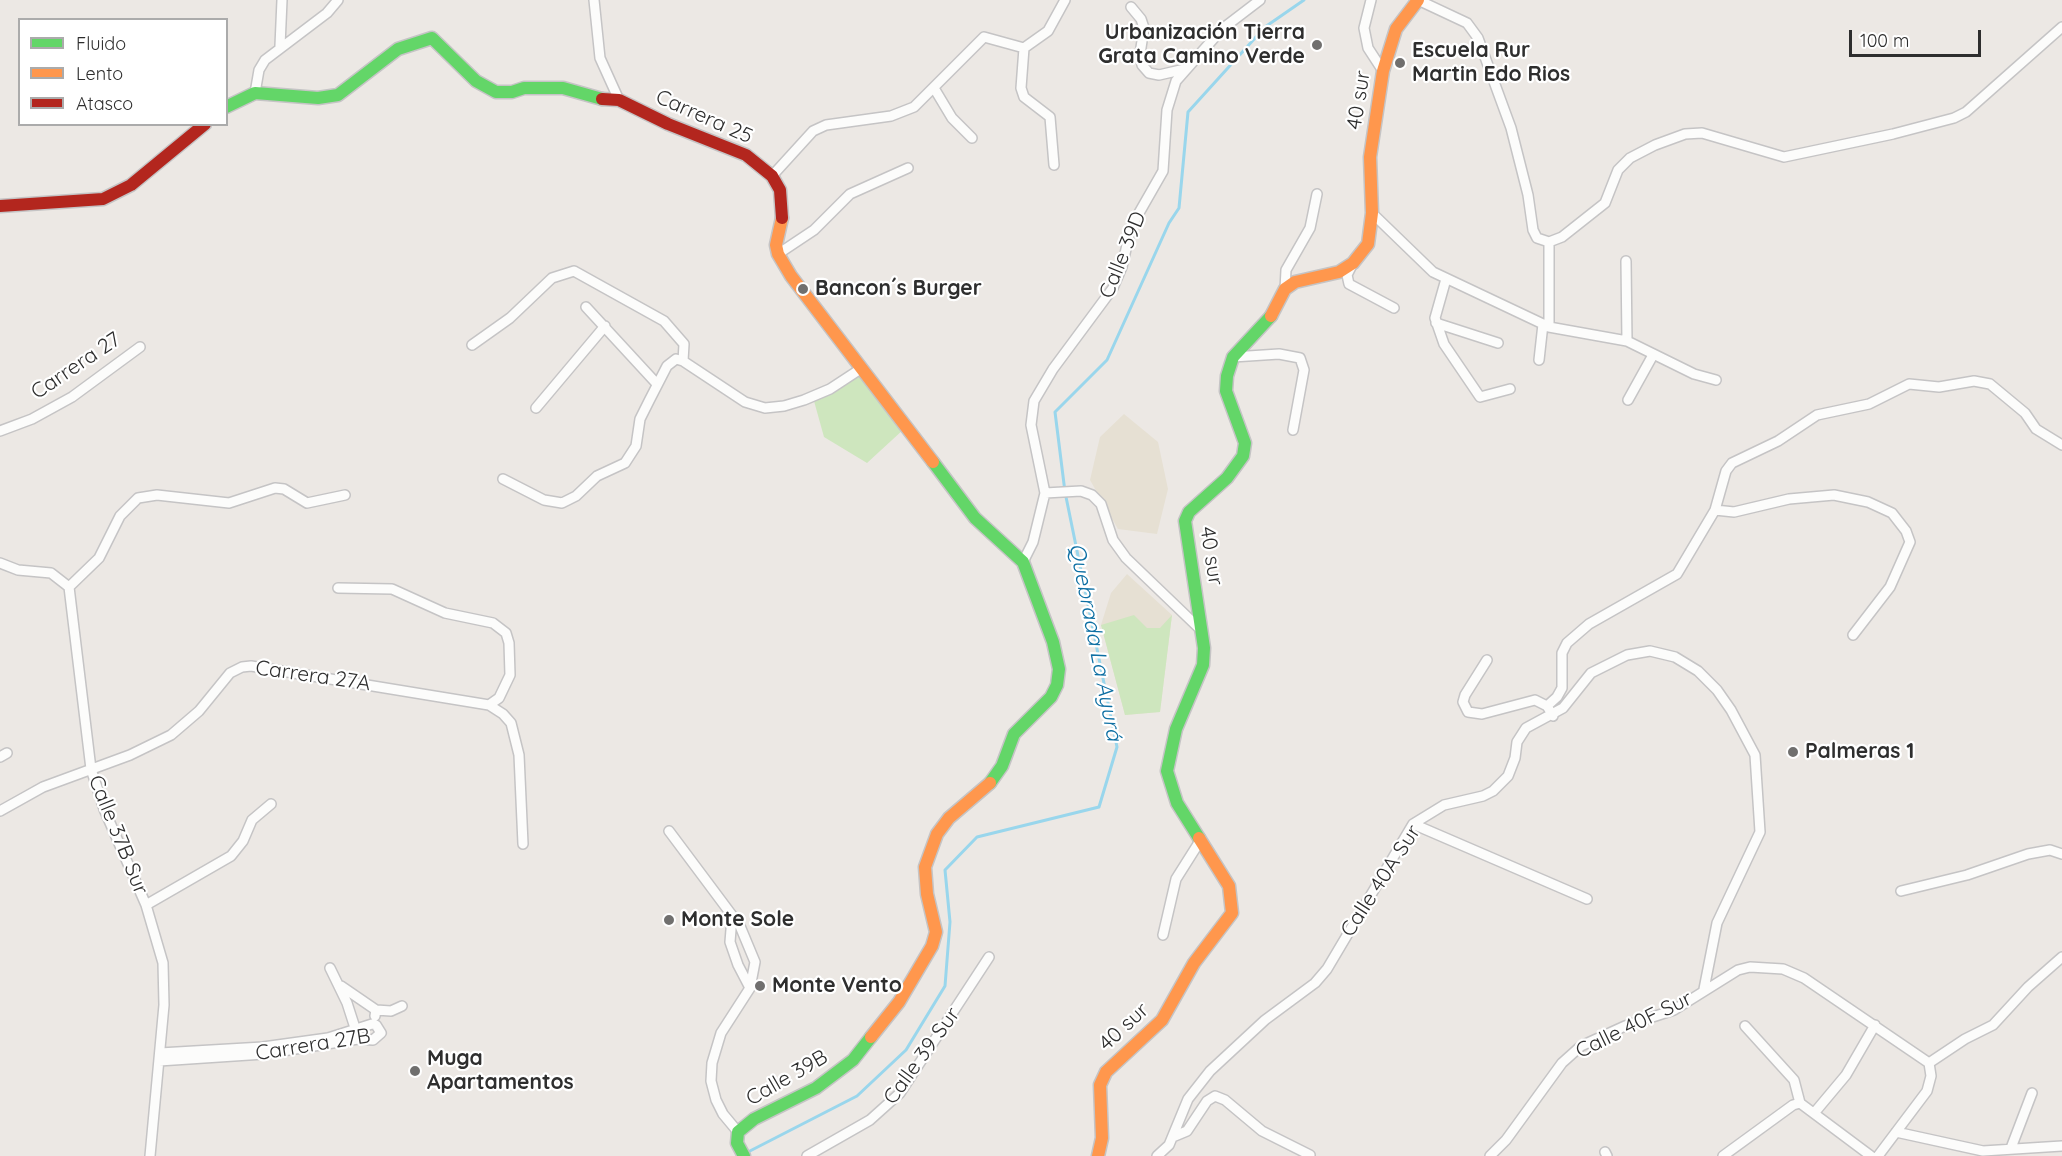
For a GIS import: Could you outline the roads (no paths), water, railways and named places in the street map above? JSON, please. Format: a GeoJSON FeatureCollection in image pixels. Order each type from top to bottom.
{"type":"FeatureCollection","features":[{"type":"Feature","properties":{"kind":"street"},"geometry":{"type":"LineString","coordinates":[[280,46],[282,0]]}},
{"type":"Feature","properties":{"kind":"street"},"geometry":{"type":"LineString","coordinates":[[228,106],[255,93],[259,70],[280,46],[327,13],[338,0]]}},
{"type":"Feature","properties":{"kind":"street"},"geometry":{"type":"LineString","coordinates":[[594,0],[600,58],[619,100]]}},
{"type":"Feature","properties":{"kind":"street"},"geometry":{"type":"LineString","coordinates":[[1024,48],[1048,31],[1065,0]]}},
{"type":"Feature","properties":{"kind":"street","name":"Calle 39D"},"geometry":{"type":"LineString","coordinates":[[1045,493],[1031,425],[1034,401],[1053,369],[1113,288],[1122,267],[1131,227],[1163,171],[1169,97],[1185,69],[1222,29],[1260,0]]}},
{"type":"Feature","properties":{"kind":"street"},"geometry":{"type":"LineString","coordinates":[[1371,0],[1364,28],[1368,48],[1383,71]]}},
{"type":"Feature","properties":{"kind":"street"},"geometry":{"type":"LineString","coordinates":[[1418,0],[1467,23],[1478,38],[1511,128],[1528,195],[1533,231],[1538,238],[1549,242],[1562,237],[1605,203],[1618,170],[1630,158],[1655,145],[1685,134],[1702,133],[1784,156],[1893,134],[1954,118],[1966,112],[2062,27]]}},
{"type":"Feature","properties":{"kind":"street","name":"40 sur"},"geometry":{"type":"LineString","coordinates":[[1353,264],[1368,244],[1372,213],[1370,157],[1383,71],[1396,29],[1418,0]]}},
{"type":"Feature","properties":{"kind":"street"},"geometry":{"type":"LineString","coordinates":[[1131,7],[1141,19],[1144,28],[1140,54],[1142,65],[1149,73],[1159,75],[1185,69]]}},
{"type":"Feature","properties":{"kind":"street"},"geometry":{"type":"LineString","coordinates":[[1024,48],[984,37],[934,88],[904,113],[826,125],[803,139],[772,176],[783,201],[777,237],[778,254],[801,289],[975,518],[1023,562],[1033,542],[1045,493],[1081,491],[1092,495],[1101,504],[1113,540],[1126,558],[1203,632]]}},
{"type":"Feature","properties":{"kind":"street","name":"Carrera 25"},"geometry":{"type":"LineString","coordinates":[[255,93],[318,98],[338,94],[384,58],[425,38],[439,42],[476,81],[496,92],[512,93],[524,88],[553,88],[607,100],[619,100],[668,124],[746,155],[772,176]]}},
{"type":"Feature","properties":{"kind":"street"},"geometry":{"type":"LineString","coordinates":[[1024,48],[1021,88],[1024,97],[1050,117],[1054,165]]}},
{"type":"Feature","properties":{"kind":"street"},"geometry":{"type":"LineString","coordinates":[[934,88],[952,118],[972,138]]}},
{"type":"Feature","properties":{"kind":"street"},"geometry":{"type":"LineString","coordinates":[[0,206],[103,199],[130,185],[191,129]]}},
{"type":"Feature","properties":{"kind":"street"},"geometry":{"type":"LineString","coordinates":[[778,254],[814,230],[850,194],[908,168]]}},
{"type":"Feature","properties":{"kind":"street"},"geometry":{"type":"LineString","coordinates":[[1285,289],[1286,270],[1310,228],[1317,194]]}},
{"type":"Feature","properties":{"kind":"street"},"geometry":{"type":"LineString","coordinates":[[1372,213],[1415,256],[1446,279],[1546,326],[1627,341],[1694,374],[1716,380]]}},
{"type":"Feature","properties":{"kind":"street"},"geometry":{"type":"LineString","coordinates":[[1539,360],[1546,326],[1549,242]]}},
{"type":"Feature","properties":{"kind":"street"},"geometry":{"type":"LineString","coordinates":[[1626,261],[1627,341]]}},
{"type":"Feature","properties":{"kind":"street"},"geometry":{"type":"LineString","coordinates":[[1233,357],[1267,322],[1285,289],[1294,282],[1339,272],[1353,264]]}},
{"type":"Feature","properties":{"kind":"street"},"geometry":{"type":"LineString","coordinates":[[1353,264],[1347,275],[1349,284],[1394,308]]}},
{"type":"Feature","properties":{"kind":"street"},"geometry":{"type":"LineString","coordinates":[[472,345],[510,318],[552,278],[574,271],[650,312],[675,330],[684,344],[684,361]]}},
{"type":"Feature","properties":{"kind":"street"},"geometry":{"type":"LineString","coordinates":[[1446,279],[1437,305],[1436,323],[1444,344],[1476,394],[1484,398],[1510,390]]}},
{"type":"Feature","properties":{"kind":"street"},"geometry":{"type":"LineString","coordinates":[[586,307],[657,384]]}},
{"type":"Feature","properties":{"kind":"street"},"geometry":{"type":"LineString","coordinates":[[1436,323],[1498,343]]}},
{"type":"Feature","properties":{"kind":"street"},"geometry":{"type":"LineString","coordinates":[[536,408],[605,326]]}},
{"type":"Feature","properties":{"kind":"street","name":"Carrera 27"},"geometry":{"type":"LineString","coordinates":[[0,431],[32,419],[72,397],[140,347]]}},
{"type":"Feature","properties":{"kind":"street"},"geometry":{"type":"LineString","coordinates":[[1233,357],[1279,354],[1300,358],[1304,370],[1293,430]]}},
{"type":"Feature","properties":{"kind":"street"},"geometry":{"type":"LineString","coordinates":[[1628,400],[1653,355]]}},
{"type":"Feature","properties":{"kind":"street","name":"40 sur"},"geometry":{"type":"LineString","coordinates":[[1098,1156],[1102,1138],[1100,1085],[1106,1071],[1162,1020],[1194,963],[1226,924],[1232,913],[1229,886],[1177,803],[1170,787],[1167,771],[1176,729],[1203,664],[1203,632],[1185,521],[1189,512],[1227,478],[1243,456],[1245,443],[1226,392],[1227,376],[1233,357]]}},
{"type":"Feature","properties":{"kind":"street"},"geometry":{"type":"LineString","coordinates":[[503,479],[554,503],[570,500],[597,476],[626,463],[632,455],[640,420],[657,384],[670,362],[675,359],[684,361],[745,402],[765,408],[804,400],[830,389],[862,368]]}},
{"type":"Feature","properties":{"kind":"street"},"geometry":{"type":"LineString","coordinates":[[1547,706],[1562,688],[1562,653],[1567,643],[1589,624],[1677,574],[1715,510],[1726,471],[1732,463],[1778,441],[1818,416],[1869,404],[1909,384],[1939,387],[1974,381],[1990,384],[2025,413],[2036,429],[2062,445]]}},
{"type":"Feature","properties":{"kind":"street"},"geometry":{"type":"LineString","coordinates":[[0,563],[18,570],[51,573],[69,587],[99,558],[120,516],[138,498],[157,495],[229,503],[275,488],[284,489],[307,503],[345,495]]}},
{"type":"Feature","properties":{"kind":"street"},"geometry":{"type":"LineString","coordinates":[[1715,510],[1734,512],[1789,499],[1834,495],[1868,502],[1892,513],[1906,531],[1910,542],[1890,586],[1853,635]]}},
{"type":"Feature","properties":{"kind":"street","name":"Calle 39B"},"geometry":{"type":"LineString","coordinates":[[738,1138],[754,1119],[816,1088],[853,1060],[899,1002],[932,946],[936,933],[927,894],[925,867],[937,834],[949,818],[991,782],[1002,766],[1014,734],[1052,697],[1057,685],[1059,669],[1053,642],[1023,562]]}},
{"type":"Feature","properties":{"kind":"street","name":"Calle 37B Sur"},"geometry":{"type":"LineString","coordinates":[[69,587],[78,678],[92,769],[104,809],[146,905],[163,963],[164,1005],[150,1156]]}},
{"type":"Feature","properties":{"kind":"street"},"geometry":{"type":"LineString","coordinates":[[338,588],[393,589],[445,613],[493,623],[506,633],[509,643],[510,675],[499,698],[489,705],[511,723],[516,738],[523,844]]}},
{"type":"Feature","properties":{"kind":"street","name":"Calle 40A Sur"},"geometry":{"type":"LineString","coordinates":[[1158,1156],[1174,1136],[1188,1099],[1210,1071],[1265,1020],[1315,983],[1327,969],[1413,824],[1444,805],[1483,796],[1493,791],[1512,767],[1520,735],[1534,723],[1552,716],[1563,708],[1591,673],[1627,655],[1650,651],[1675,657],[1698,671],[1717,690],[1745,733],[1755,755],[1760,832],[1717,924],[1704,989]]}},
{"type":"Feature","properties":{"kind":"street"},"geometry":{"type":"LineString","coordinates":[[1487,660],[1465,695],[1463,702],[1468,712],[1482,714],[1535,700],[1547,706],[1552,716]]}},
{"type":"Feature","properties":{"kind":"street","name":"Carrera 27A"},"geometry":{"type":"LineString","coordinates":[[0,811],[44,787],[130,755],[171,735],[199,711],[224,679],[242,667],[305,674],[489,705]]}},
{"type":"Feature","properties":{"kind":"street"},"geometry":{"type":"LineString","coordinates":[[146,905],[231,856],[243,841],[252,820],[271,804]]}},
{"type":"Feature","properties":{"kind":"street"},"geometry":{"type":"LineString","coordinates":[[1413,824],[1587,899]]}},
{"type":"Feature","properties":{"kind":"street"},"geometry":{"type":"LineString","coordinates":[[669,831],[740,926],[752,951],[754,974],[750,988],[721,1033],[712,1063],[711,1081],[716,1100],[738,1138],[744,1156]]}},
{"type":"Feature","properties":{"kind":"street"},"geometry":{"type":"LineString","coordinates":[[1163,935],[1176,879],[1200,841]]}},
{"type":"Feature","properties":{"kind":"street"},"geometry":{"type":"LineString","coordinates":[[1901,891],[1967,875],[2028,854],[2050,850],[2062,854]]}},
{"type":"Feature","properties":{"kind":"street"},"geometry":{"type":"LineString","coordinates":[[732,917],[730,942],[738,965],[750,988]]}},
{"type":"Feature","properties":{"kind":"street","name":"Calle 39 Sur"},"geometry":{"type":"LineString","coordinates":[[807,1156],[870,1120],[900,1093],[989,957]]}},
{"type":"Feature","properties":{"kind":"street"},"geometry":{"type":"LineString","coordinates":[[1929,1064],[1965,1039],[1994,1025],[2028,987],[2062,957]]}},
{"type":"Feature","properties":{"kind":"street","name":"Calle 40F Sur"},"geometry":{"type":"LineString","coordinates":[[1490,1156],[1506,1140],[1570,1054],[1625,1026],[1674,1010],[1738,969],[1764,966],[1783,969],[1804,978],[1875,1025]]}},
{"type":"Feature","properties":{"kind":"street"},"geometry":{"type":"LineString","coordinates":[[330,968],[356,1028],[358,1039]]}},
{"type":"Feature","properties":{"kind":"street"},"geometry":{"type":"LineString","coordinates":[[338,984],[376,1011],[391,1011],[402,1006]]}},
{"type":"Feature","properties":{"kind":"street"},"geometry":{"type":"LineString","coordinates":[[372,1024],[376,1011]]}},
{"type":"Feature","properties":{"kind":"street","name":"Carrera 27B"},"geometry":{"type":"LineString","coordinates":[[160,1057],[263,1050],[358,1039],[373,1040],[379,1037],[380,1028],[372,1024],[328,1038],[263,1050]]}},
{"type":"Feature","properties":{"kind":"street"},"geometry":{"type":"LineString","coordinates":[[1815,1112],[1846,1075],[1875,1025],[1929,1064],[1931,1076],[1926,1091],[1878,1156]]}},
{"type":"Feature","properties":{"kind":"street"},"geometry":{"type":"LineString","coordinates":[[1745,1026],[1794,1080],[1800,1103],[1871,1156]]}},
{"type":"Feature","properties":{"kind":"street"},"geometry":{"type":"LineString","coordinates":[[2011,1148],[2032,1093]]}},
{"type":"Feature","properties":{"kind":"street"},"geometry":{"type":"LineString","coordinates":[[1174,1136],[1187,1131],[1200,1109],[1215,1096],[1224,1100],[1262,1131],[1310,1155]]}},
{"type":"Feature","properties":{"kind":"street"},"geometry":{"type":"LineString","coordinates":[[1723,1156],[1793,1105],[1800,1103]]}},
{"type":"Feature","properties":{"kind":"street"},"geometry":{"type":"LineString","coordinates":[[1896,1132],[1983,1151],[2062,1146]]}},
{"type":"Feature","properties":{"kind":"waterway","name":"Quebrada La Ayurá"},"geometry":{"type":"LineString","coordinates":[[746,1153],[857,1096],[906,1050],[945,986],[950,922],[945,870],[977,837],[1099,807],[1117,747],[1065,492],[1055,412],[1107,360],[1169,223],[1179,208],[1188,112],[1265,27],[1304,0]]}},
{"type":"Feature","properties":{"kind":"place","name":"Urbanización Tierra Grata Camino Verde"},"geometry":{"type":"Point","coordinates":[1317,45]}},
{"type":"Feature","properties":{"kind":"place","name":"Escuela Rur Martin Edo Rios"},"geometry":{"type":"Point","coordinates":[1400,63]}},
{"type":"Feature","properties":{"kind":"place","name":"Bancon´s Burger"},"geometry":{"type":"Point","coordinates":[803,289]}},
{"type":"Feature","properties":{"kind":"place","name":"Palmeras 1"},"geometry":{"type":"Point","coordinates":[1793,752]}},
{"type":"Feature","properties":{"kind":"place","name":"Monte Sole"},"geometry":{"type":"Point","coordinates":[669,920]}},
{"type":"Feature","properties":{"kind":"place","name":"Monte Vento"},"geometry":{"type":"Point","coordinates":[760,986]}},
{"type":"Feature","properties":{"kind":"place","name":"Muga Apartamentos"},"geometry":{"type":"Point","coordinates":[415,1071]}}]}
